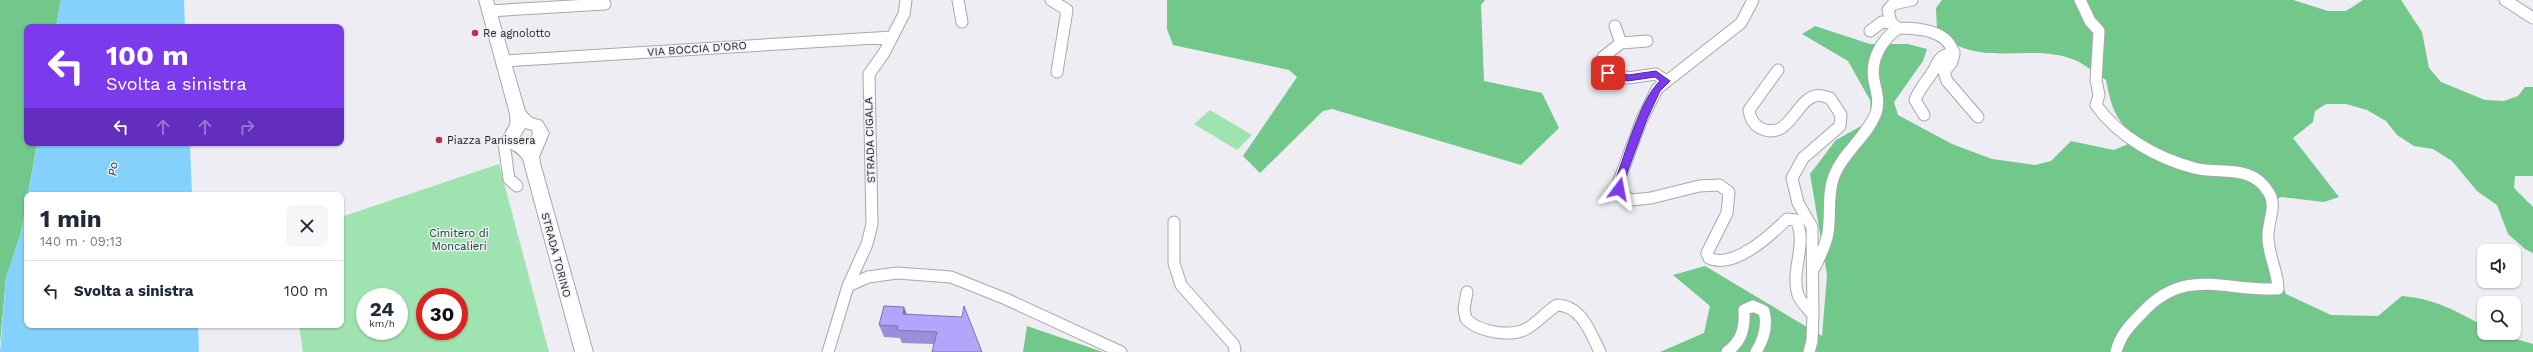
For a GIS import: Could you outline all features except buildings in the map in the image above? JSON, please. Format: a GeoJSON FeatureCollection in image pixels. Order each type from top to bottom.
{"type":"FeatureCollection","features":[{"type":"Feature","properties":{"kind":"main road"},"geometry":{"type":"LineString","coordinates":[[487,6],[518,114],[518,126],[512,133],[512,141],[521,145],[531,157],[541,133],[537,125],[527,123],[518,114]]}},
{"type":"Feature","properties":{"kind":"main road","name":"STRADA TORINO"},"geometry":{"type":"LineString","coordinates":[[531,157],[560,269],[584,352]]}},
{"type":"Feature","properties":{"kind":"street","name":"STRADA CIGALA"},"geometry":{"type":"LineString","coordinates":[[828,352],[848,286],[867,244],[872,224],[869,74],[892,37],[904,14],[906,0]]}},
{"type":"Feature","properties":{"kind":"street"},"geometry":{"type":"LineString","coordinates":[[958,0],[962,22]]}},
{"type":"Feature","properties":{"kind":"street"},"geometry":{"type":"LineString","coordinates":[[1051,0],[1067,10],[1061,41],[1062,55],[1057,72]]}},
{"type":"Feature","properties":{"kind":"street"},"geometry":{"type":"LineString","coordinates":[[1754,0],[1746,17],[1741,23],[1657,89],[1642,119],[1619,181],[1620,194],[1627,198],[1638,200],[1705,185],[1719,184],[1724,186],[1730,197],[1729,211],[1723,227],[1707,253],[1709,258],[1716,263],[1726,262],[1738,256],[1787,219],[1796,220],[1801,236],[1797,287],[1802,301],[1813,315]]}},
{"type":"Feature","properties":{"kind":"street"},"geometry":{"type":"LineString","coordinates":[[1895,25],[1888,10],[1892,2],[1912,0]]}},
{"type":"Feature","properties":{"kind":"street"},"geometry":{"type":"LineString","coordinates":[[2080,0],[2088,17],[2099,31],[2096,80],[2099,95],[2096,105],[2104,119],[2117,131],[2177,162],[2202,170],[2230,170],[2252,177],[2266,187],[2272,200],[2268,237],[2274,265],[2279,276],[2278,289],[2250,290],[2190,284],[2172,287],[2159,295],[2120,335],[2116,352]]}},
{"type":"Feature","properties":{"kind":"street"},"geometry":{"type":"LineString","coordinates":[[2505,0],[2533,18]]}},
{"type":"Feature","properties":{"kind":"street"},"geometry":{"type":"LineString","coordinates":[[487,6],[605,4]]}},
{"type":"Feature","properties":{"kind":"street"},"geometry":{"type":"LineString","coordinates":[[1870,31],[1882,22],[1920,28],[1937,34],[1949,44],[1954,52],[1954,59],[1944,72],[1978,117]]}},
{"type":"Feature","properties":{"kind":"street"},"geometry":{"type":"LineString","coordinates":[[1813,272],[1826,241],[1829,193],[1834,174],[1855,148],[1876,114],[1880,98],[1873,74],[1874,59],[1895,25]]}},
{"type":"Feature","properties":{"kind":"street"},"geometry":{"type":"LineString","coordinates":[[1615,26],[1621,43]]}},
{"type":"Feature","properties":{"kind":"street","name":"VIA BOCCIA D'ORO"},"geometry":{"type":"LineString","coordinates":[[503,61],[892,37]]}},
{"type":"Feature","properties":{"kind":"street"},"geometry":{"type":"LineString","coordinates":[[1647,40],[1621,43],[1603,56],[1602,62],[1605,70],[1628,78],[1656,74],[1666,81]]}},
{"type":"Feature","properties":{"kind":"street"},"geometry":{"type":"LineString","coordinates":[[1924,115],[1915,100],[1918,93],[1931,75],[1937,61],[1943,55],[1954,52]]}},
{"type":"Feature","properties":{"kind":"street"},"geometry":{"type":"LineString","coordinates":[[1778,70],[1749,110],[1749,115],[1754,124],[1762,130],[1775,132],[1781,128],[1810,98],[1816,95],[1830,98],[1841,115],[1840,126],[1803,158],[1792,178],[1798,203],[1812,227],[1813,315],[1809,352]]}},
{"type":"Feature","properties":{"kind":"street"},"geometry":{"type":"LineString","coordinates":[[504,143],[510,182],[517,186]]}},
{"type":"Feature","properties":{"kind":"street"},"geometry":{"type":"LineString","coordinates":[[1174,222],[1174,263],[1181,285],[1234,345],[1235,352]]}},
{"type":"Feature","properties":{"kind":"street"},"geometry":{"type":"LineString","coordinates":[[848,286],[868,277],[896,273],[951,278],[1006,299],[1122,352]]}},
{"type":"Feature","properties":{"kind":"street"},"geometry":{"type":"LineString","coordinates":[[1467,292],[1463,312],[1466,319],[1471,324],[1502,332],[1523,331],[1557,305],[1570,307],[1582,318],[1600,352]]}},
{"type":"Feature","properties":{"kind":"street"},"geometry":{"type":"LineString","coordinates":[[1727,352],[1742,336],[1745,325],[1744,310],[1753,306],[1764,311],[1766,322],[1765,337],[1756,352]]}},
{"type":"Feature","properties":{"kind":"green space"},"geometry":{"type":"Polygon","coordinates":[[[0,0],[61,0],[57,24],[24,24],[24,146],[36,146],[28,192],[24,192],[24,216],[21,233],[6,278],[0,343],[0,0]]]}},
{"type":"Feature","properties":{"kind":"green space"},"geometry":{"type":"Polygon","coordinates":[[[1167,0],[1485,0],[1481,5],[1484,81],[1542,93],[1559,128],[1521,165],[1332,109],[1323,111],[1260,173],[1243,156],[1297,77],[1289,70],[1173,45],[1167,29],[1167,0]]]}},
{"type":"Feature","properties":{"kind":"green space"},"geometry":{"type":"Polygon","coordinates":[[[1942,0],[2293,0],[2328,11],[2346,11],[2363,0],[2401,0],[2422,32],[2429,68],[2441,82],[2485,100],[2504,101],[2518,96],[2525,87],[2533,87],[2533,176],[2515,176],[2514,188],[2533,207],[2533,253],[2525,249],[2508,234],[2497,205],[2477,191],[2452,161],[2433,149],[2414,146],[2397,135],[2386,121],[2367,110],[2346,104],[2326,104],[2315,111],[2313,122],[2293,138],[2339,197],[2324,202],[2282,197],[2267,202],[2272,218],[2272,261],[2286,294],[2331,315],[2378,316],[2402,296],[2425,300],[2445,306],[2477,322],[2477,340],[2520,340],[2533,344],[2533,352],[1660,352],[1704,333],[1710,306],[1673,275],[1705,266],[1822,336],[1827,275],[1810,174],[1836,140],[1863,125],[1871,113],[1870,100],[1848,61],[1802,34],[1815,26],[1870,44],[1908,44],[1927,49],[1923,61],[1894,102],[1898,115],[1952,144],[1992,159],[2035,165],[2051,161],[2071,141],[2114,150],[2128,144],[2128,130],[2116,113],[2111,101],[2106,80],[2079,62],[2058,55],[2040,53],[1986,53],[1969,50],[1953,43],[1937,31],[1936,8],[1942,0]]]}},
{"type":"Feature","properties":{"kind":"green space"},"geometry":{"type":"Polygon","coordinates":[[[1210,110],[1252,135],[1237,150],[1194,124],[1210,110]]]}},
{"type":"Feature","properties":{"kind":"green space","name":"Cimitero di Moncalieri"},"geometry":{"type":"Polygon","coordinates":[[[499,164],[549,352],[303,352],[299,328],[344,328],[344,216],[499,164]]]}},
{"type":"Feature","properties":{"kind":"green space"},"geometry":{"type":"Polygon","coordinates":[[[1027,326],[1103,352],[1023,352],[1027,326]]]}},
{"type":"Feature","properties":{"kind":"water"},"geometry":{"type":"Polygon","coordinates":[[[61,0],[184,0],[185,24],[57,24],[61,0]]]}},
{"type":"Feature","properties":{"kind":"water","name":"Po"},"geometry":{"type":"Polygon","coordinates":[[[36,146],[190,146],[192,192],[29,192],[36,146]]]}},
{"type":"Feature","properties":{"kind":"water"},"geometry":{"type":"Polygon","coordinates":[[[24,216],[24,328],[198,328],[199,352],[0,352],[6,278],[21,233],[24,216]]]}},
{"type":"Feature","properties":{"kind":"place","name":"Re agnolotto"},"geometry":{"type":"Point","coordinates":[475,33]}},
{"type":"Feature","properties":{"kind":"place","name":"Piazza Panissera"},"geometry":{"type":"Point","coordinates":[439,140]}},
{"type":"Feature","properties":{"kind":"route"},"geometry":{"type":"LineString","coordinates":[[1608,73],[1628,78],[1656,74],[1660,75],[1666,81],[1660,85],[1654,93],[1642,119],[1619,181],[1619,189]]}}]}
